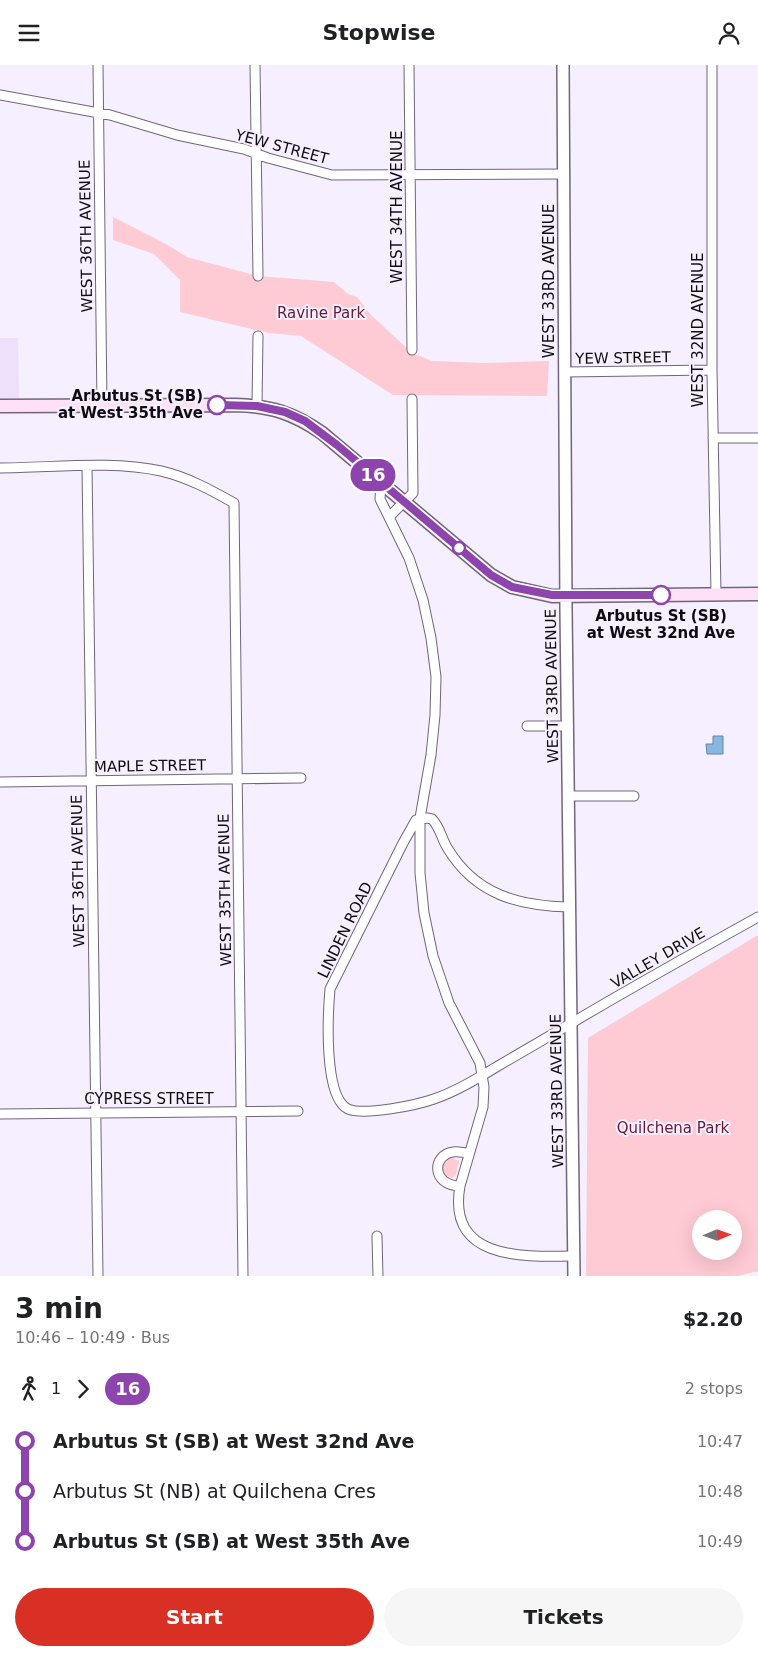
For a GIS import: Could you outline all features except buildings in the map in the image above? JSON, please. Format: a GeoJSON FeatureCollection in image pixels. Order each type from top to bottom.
{"type":"FeatureCollection","features":[{"type":"Feature","properties":{"kind":"main road"},"geometry":{"type":"LineString","coordinates":[[0,406],[257,406],[285,412],[305,421],[322,433],[491,575],[512,587],[535,593],[566,595],[758,594]]}},
{"type":"Feature","properties":{"kind":"street","name":"WEST 36TH AVENUE"},"geometry":{"type":"LineString","coordinates":[[98,65],[102,406]]}},
{"type":"Feature","properties":{"kind":"street"},"geometry":{"type":"LineString","coordinates":[[255,65],[258,276]]}},
{"type":"Feature","properties":{"kind":"street","name":"WEST 34TH AVENUE"},"geometry":{"type":"LineString","coordinates":[[410,65],[412,350]]}},
{"type":"Feature","properties":{"kind":"street","name":"WEST 33RD AVENUE"},"geometry":{"type":"LineString","coordinates":[[563,65],[566,595],[574,1276]]}},
{"type":"Feature","properties":{"kind":"street","name":"WEST 32ND AVENUE"},"geometry":{"type":"LineString","coordinates":[[712,65],[712,371],[716,595]]}},
{"type":"Feature","properties":{"kind":"street","name":"YEW STREET"},"geometry":{"type":"LineString","coordinates":[[0,95],[98,112],[177,135],[244,149],[332,175],[564,174]]}},
{"type":"Feature","properties":{"kind":"street"},"geometry":{"type":"LineString","coordinates":[[257,406],[258,336]]}},
{"type":"Feature","properties":{"kind":"street","name":"YEW STREET"},"geometry":{"type":"LineString","coordinates":[[565,372],[712,371]]}},
{"type":"Feature","properties":{"kind":"street"},"geometry":{"type":"LineString","coordinates":[[389,517],[413,493],[412,399]]}},
{"type":"Feature","properties":{"kind":"street"},"geometry":{"type":"LineString","coordinates":[[713,438],[758,437]]}},
{"type":"Feature","properties":{"kind":"street","name":"WEST 36TH AVENUE"},"geometry":{"type":"LineString","coordinates":[[87,466],[98,1276]]}},
{"type":"Feature","properties":{"kind":"street"},"geometry":{"type":"LineString","coordinates":[[0,468],[87,466]]}},
{"type":"Feature","properties":{"kind":"street","name":"WEST 35TH AVENUE"},"geometry":{"type":"LineString","coordinates":[[87,466],[121,466],[161,471],[204,486],[234,503],[243,1276]]}},
{"type":"Feature","properties":{"kind":"street"},"geometry":{"type":"LineString","coordinates":[[381,482],[380,499],[409,559],[422,600],[431,638],[436,677],[431,755],[420,818],[420,873],[423,903],[433,957],[449,1003],[480,1063],[484,1089],[483,1107],[460,1186],[459,1211],[463,1224],[477,1243],[499,1251],[532,1255],[574,1256]]}},
{"type":"Feature","properties":{"kind":"street"},"geometry":{"type":"LineString","coordinates":[[527,726],[568,725]]}},
{"type":"Feature","properties":{"kind":"street","name":"MAPLE STREET"},"geometry":{"type":"LineString","coordinates":[[0,782],[301,778]]}},
{"type":"Feature","properties":{"kind":"street"},"geometry":{"type":"LineString","coordinates":[[568,796],[634,796]]}},
{"type":"Feature","properties":{"kind":"street"},"geometry":{"type":"LineString","coordinates":[[420,818],[432,819],[447,849],[460,866],[474,880],[493,893],[521,903],[570,907]]}},
{"type":"Feature","properties":{"kind":"street","name":"LINDEN ROAD"},"geometry":{"type":"LineString","coordinates":[[420,818],[414,823],[403,843],[330,989],[328,1049],[331,1073],[337,1093],[348,1109],[366,1111],[434,1099],[482,1076]]}},
{"type":"Feature","properties":{"kind":"street","name":"VALLEY DRIVE"},"geometry":{"type":"LineString","coordinates":[[571,1023],[758,917]]}},
{"type":"Feature","properties":{"kind":"street"},"geometry":{"type":"LineString","coordinates":[[482,1076],[571,1023]]}},
{"type":"Feature","properties":{"kind":"street","name":"CYPRESS STREET"},"geometry":{"type":"LineString","coordinates":[[0,1114],[298,1111]]}},
{"type":"Feature","properties":{"kind":"street"},"geometry":{"type":"LineString","coordinates":[[460,1186],[452,1186],[440,1179],[437,1171],[439,1163],[444,1155],[453,1152],[469,1153]]}},
{"type":"Feature","properties":{"kind":"street"},"geometry":{"type":"LineString","coordinates":[[377,1236],[378,1276]]}},
{"type":"Feature","properties":{"kind":"shaded area"},"geometry":{"type":"Polygon","coordinates":[[[0,338],[18,338],[19,398],[0,399],[0,338]]]}},
{"type":"Feature","properties":{"kind":"green space","name":"Ravine Park"},"geometry":{"type":"Polygon","coordinates":[[[113,217],[187,257],[258,276],[334,282],[348,294],[357,297],[371,315],[412,353],[432,361],[485,363],[549,361],[547,396],[393,395],[301,336],[269,333],[180,312],[180,280],[154,254],[113,240],[113,217]]]}},
{"type":"Feature","properties":{"kind":"green space","name":"Quilchena Park"},"geometry":{"type":"Polygon","coordinates":[[[758,935],[758,1271],[737,1276],[586,1276],[588,1038],[758,935]]]}},
{"type":"Feature","properties":{"kind":"green space"},"geometry":{"type":"Polygon","coordinates":[[[449,1158],[459,1161],[456,1175],[452,1178],[445,1175],[441,1168],[445,1160],[449,1158]]]}},
{"type":"Feature","properties":{"kind":"water"},"geometry":{"type":"Polygon","coordinates":[[[713,736],[723,736],[723,754],[707,754],[706,744],[713,744],[713,736]]]}},
{"type":"Feature","properties":{"kind":"bus line","name":"16"},"geometry":{"type":"LineString","coordinates":[[217,405],[257,406],[285,412],[305,421],[337,445],[491,575],[512,587],[552,595],[661,595]]}},
{"type":"Feature","properties":{"kind":"place","name":"Arbutus St (SB) at West 35th Ave"},"geometry":{"type":"Point","coordinates":[217,405]}},
{"type":"Feature","properties":{"kind":"place","name":"Arbutus St (SB) at West 32nd Ave"},"geometry":{"type":"Point","coordinates":[661,595]}}]}
